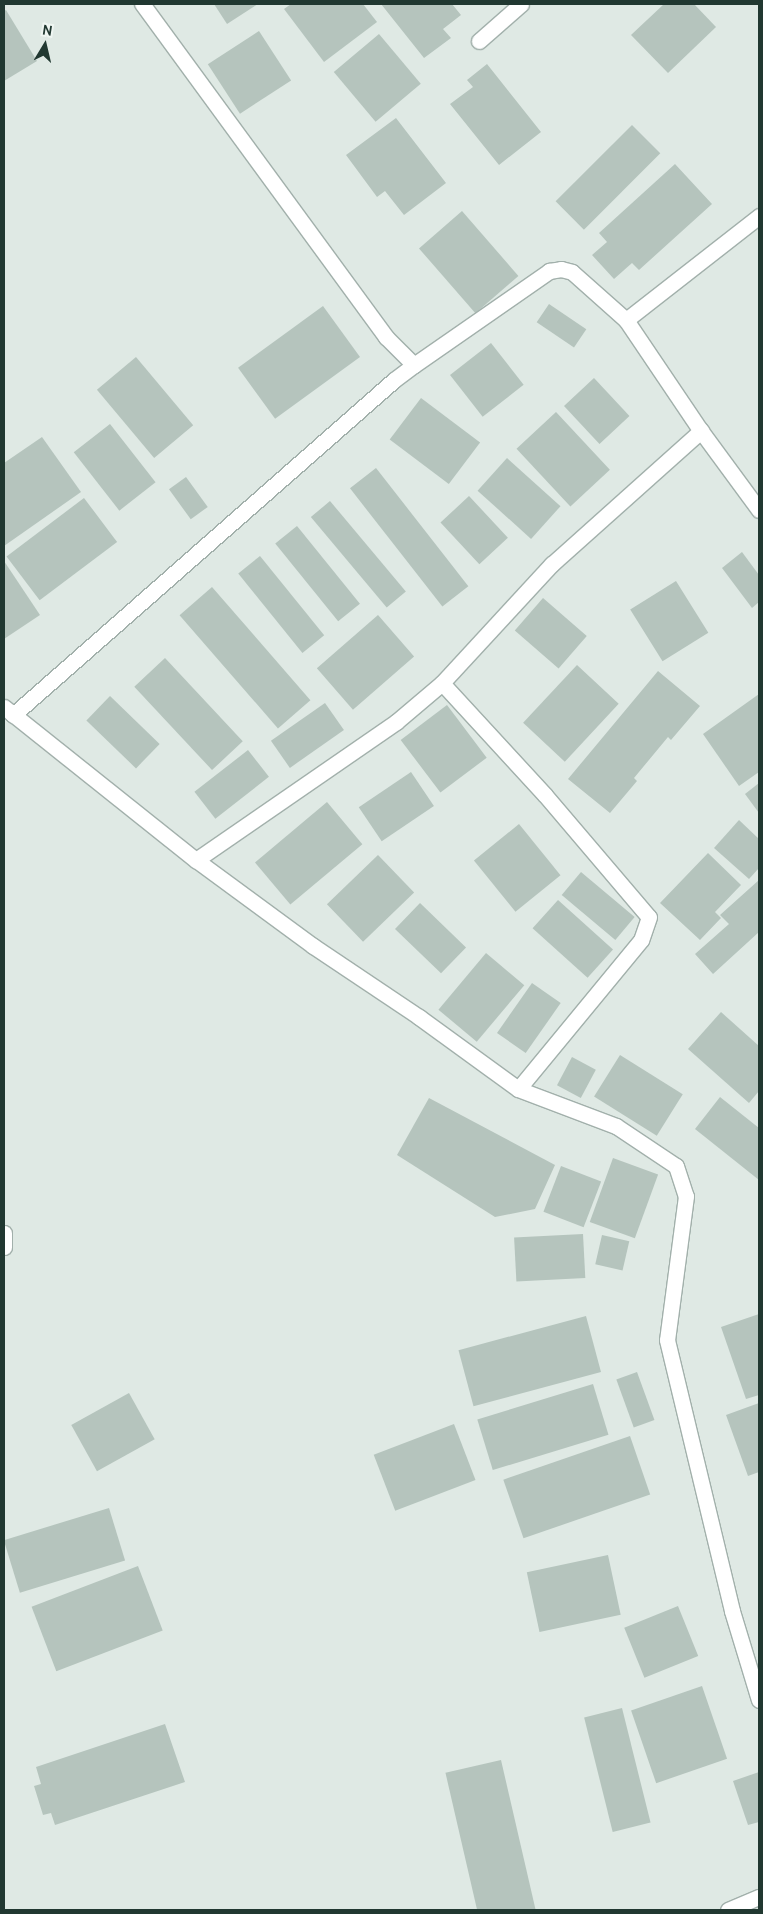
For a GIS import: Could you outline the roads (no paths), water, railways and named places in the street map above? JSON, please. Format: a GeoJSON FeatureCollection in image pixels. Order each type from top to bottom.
{"type":"FeatureCollection","features":[{"type":"Feature","properties":{"kind":"street"},"geometry":{"type":"LineString","coordinates":[[142,4],[386,337],[414,365]]}},
{"type":"Feature","properties":{"kind":"street"},"geometry":{"type":"LineString","coordinates":[[479,41],[520,4]]}},
{"type":"Feature","properties":{"kind":"street"},"geometry":{"type":"LineString","coordinates":[[626,320],[759,216]]}},
{"type":"Feature","properties":{"kind":"street"},"geometry":{"type":"LineString","coordinates":[[759,510],[701,432],[626,320],[572,272],[561,269],[549,271],[394,380],[8,711],[196,860],[313,946],[419,1017],[518,1090],[616,1126],[676,1166],[686,1196],[667,1340],[732,1611],[759,1700]]}},
{"type":"Feature","properties":{"kind":"street"},"geometry":{"type":"LineString","coordinates":[[196,860],[396,722],[442,683],[552,564],[701,432]]}},
{"type":"Feature","properties":{"kind":"street"},"geometry":{"type":"LineString","coordinates":[[442,683],[545,795],[649,917],[641,940],[518,1090]]}},
{"type":"Feature","properties":{"kind":"street"},"geometry":{"type":"LineString","coordinates":[[4,1233],[4,1247]]}},
{"type":"Feature","properties":{"kind":"street"},"geometry":{"type":"LineString","coordinates":[[728,1910],[759,1896]]}}]}
